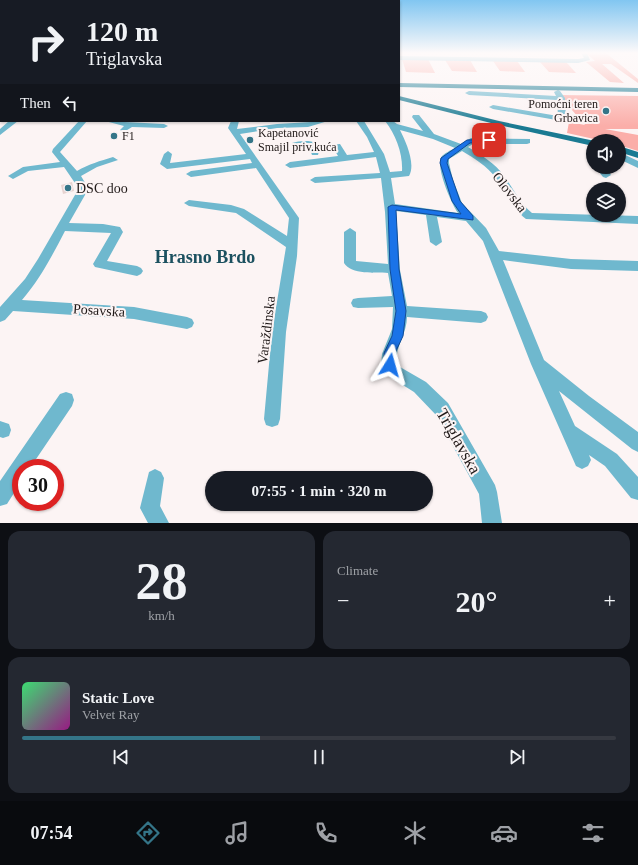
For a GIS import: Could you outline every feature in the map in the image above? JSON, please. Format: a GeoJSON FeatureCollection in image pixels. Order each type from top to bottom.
{"type":"FeatureCollection","features":[{"type":"Feature","properties":{"kind":"main road"},"geometry":{"type":"LineString","coordinates":[[400,85],[638,90]]}},
{"type":"Feature","properties":{"kind":"main road"},"geometry":{"type":"LineString","coordinates":[[400,88],[560,95],[638,93]]}},
{"type":"Feature","properties":{"kind":"main road"},"geometry":{"type":"LineString","coordinates":[[400,98],[586,145]]}},
{"type":"Feature","properties":{"kind":"main road"},"geometry":{"type":"LineString","coordinates":[[626,152],[638,155]]}},
{"type":"Feature","properties":{"kind":"street"},"geometry":{"type":"LineString","coordinates":[[469,93],[560,95],[561,119],[493,107]]}},
{"type":"Feature","properties":{"kind":"street","name":"Olovska"},"geometry":{"type":"LineString","coordinates":[[416,117],[430,134]]}},
{"type":"Feature","properties":{"kind":"street"},"geometry":{"type":"LineString","coordinates":[[0,133],[13,122]]}},
{"type":"Feature","properties":{"kind":"street"},"geometry":{"type":"LineString","coordinates":[[0,316],[29,283],[43,262],[80,195],[82,186],[76,175],[57,155],[56,150],[82,122]]}},
{"type":"Feature","properties":{"kind":"street"},"geometry":{"type":"LineString","coordinates":[[112,122],[127,127],[164,126]]}},
{"type":"Feature","properties":{"kind":"street"},"geometry":{"type":"LineString","coordinates":[[235,122],[232,128],[234,132],[319,122]]}},
{"type":"Feature","properties":{"kind":"street","name":"Triglavska"},"geometry":{"type":"LineString","coordinates":[[361,122],[371,133],[380,154],[392,207],[394,269],[400,306],[397,336],[389,353],[390,365],[395,372],[420,386],[442,409],[488,492],[492,523]]}},
{"type":"Feature","properties":{"kind":"street","name":"Olovska"},"geometry":{"type":"LineString","coordinates":[[392,124],[430,134],[486,162],[506,185],[522,210],[530,216],[638,220]]}},
{"type":"Feature","properties":{"kind":"street","name":"Olovska"},"geometry":{"type":"LineString","coordinates":[[385,175],[406,174],[407,172],[398,132],[392,124]]}},
{"type":"Feature","properties":{"kind":"street","name":"Varaždinska"},"geometry":{"type":"LineString","coordinates":[[234,132],[293,214],[292,245],[279,332],[272,419]]}},
{"type":"Feature","properties":{"kind":"street"},"geometry":{"type":"LineString","coordinates":[[527,141],[471,141],[445,158],[444,163],[456,201],[460,208],[484,231],[538,364],[582,460]]}},
{"type":"Feature","properties":{"kind":"street"},"geometry":{"type":"LineString","coordinates":[[295,145],[311,144],[314,149],[317,162]]}},
{"type":"Feature","properties":{"kind":"street"},"geometry":{"type":"LineString","coordinates":[[314,149],[337,146],[344,159]]}},
{"type":"Feature","properties":{"kind":"street"},"geometry":{"type":"LineString","coordinates":[[168,154],[165,164],[167,166],[255,161]]}},
{"type":"Feature","properties":{"kind":"street"},"geometry":{"type":"LineString","coordinates":[[290,165],[380,154]]}},
{"type":"Feature","properties":{"kind":"street"},"geometry":{"type":"LineString","coordinates":[[626,159],[638,165]]}},
{"type":"Feature","properties":{"kind":"street"},"geometry":{"type":"LineString","coordinates":[[76,175],[94,165],[114,160]]}},
{"type":"Feature","properties":{"kind":"street"},"geometry":{"type":"LineString","coordinates":[[191,174],[255,161]]}},
{"type":"Feature","properties":{"kind":"street"},"geometry":{"type":"LineString","coordinates":[[13,176],[26,169],[64,164]]}},
{"type":"Feature","properties":{"kind":"street"},"geometry":{"type":"LineString","coordinates":[[315,180],[385,175]]}},
{"type":"Feature","properties":{"kind":"street"},"geometry":{"type":"LineString","coordinates":[[189,203],[240,210],[292,245]]}},
{"type":"Feature","properties":{"kind":"street"},"geometry":{"type":"LineString","coordinates":[[392,207],[470,218]]}},
{"type":"Feature","properties":{"kind":"street"},"geometry":{"type":"LineString","coordinates":[[431,212],[436,242]]}},
{"type":"Feature","properties":{"kind":"street"},"geometry":{"type":"LineString","coordinates":[[61,227],[103,228],[116,230],[117,232],[99,264],[137,271]]}},
{"type":"Feature","properties":{"kind":"street"},"geometry":{"type":"LineString","coordinates":[[350,232],[350,263],[355,266],[394,269]]}},
{"type":"Feature","properties":{"kind":"street"},"geometry":{"type":"LineString","coordinates":[[495,255],[571,264],[638,266]]}},
{"type":"Feature","properties":{"kind":"street"},"geometry":{"type":"LineString","coordinates":[[358,303],[400,306],[481,317]]}},
{"type":"Feature","properties":{"kind":"street","name":"Posavska"},"geometry":{"type":"LineString","coordinates":[[10,305],[134,313],[187,323]]}},
{"type":"Feature","properties":{"kind":"street"},"geometry":{"type":"LineString","coordinates":[[538,364],[582,402],[638,443]]}},
{"type":"Feature","properties":{"kind":"street"},"geometry":{"type":"LineString","coordinates":[[0,497],[66,400]]}},
{"type":"Feature","properties":{"kind":"street"},"geometry":{"type":"LineString","coordinates":[[568,431],[611,460],[638,491]]}},
{"type":"Feature","properties":{"kind":"street"},"geometry":{"type":"LineString","coordinates":[[155,478],[150,508],[159,523]]}},
{"type":"Feature","properties":{"kind":"shaded area"},"geometry":{"type":"Polygon","coordinates":[[[604,77],[618,77],[624,83],[610,82],[604,77]]]}},
{"type":"Feature","properties":{"kind":"shaded area"},"geometry":{"type":"Polygon","coordinates":[[[630,77],[636,77],[638,79],[638,83],[630,77]]]}},
{"type":"Feature","properties":{"kind":"shaded area","name":"Pomoćni teren Grbavica"},"geometry":{"type":"Polygon","coordinates":[[[559,95],[638,96],[638,129],[605,129],[638,135],[638,151],[626,147],[626,134],[586,134],[586,137],[567,133],[569,122],[585,125],[559,95]]]}},
{"type":"Feature","properties":{"kind":"building","name":"DSC doo"},"geometry":{"type":"Polygon","coordinates":[[[72,182],[74,191],[63,194],[61,185],[72,182]]]}},
{"type":"Feature","properties":{"kind":"place","name":"Pomoćni teren Grbavica"},"geometry":{"type":"Point","coordinates":[606,111]}},
{"type":"Feature","properties":{"kind":"place","name":"F1"},"geometry":{"type":"Point","coordinates":[114,136]}},
{"type":"Feature","properties":{"kind":"place","name":"Kapetanović Smajil priv.kuća"},"geometry":{"type":"Point","coordinates":[250,140]}},
{"type":"Feature","properties":{"kind":"place","name":"DSC doo"},"geometry":{"type":"Point","coordinates":[68,188]}},
{"type":"Feature","properties":{"kind":"district","name":"Hrasno Brdo"},"geometry":{"type":"Point","coordinates":[205,257]}},
{"type":"Feature","properties":{"kind":"route"},"geometry":{"type":"LineString","coordinates":[[390,365],[388,359],[389,353],[397,336],[401,311],[394,269],[392,207],[470,218],[460,208],[456,201],[444,163],[445,158],[469,141],[489,140]]}}]}
